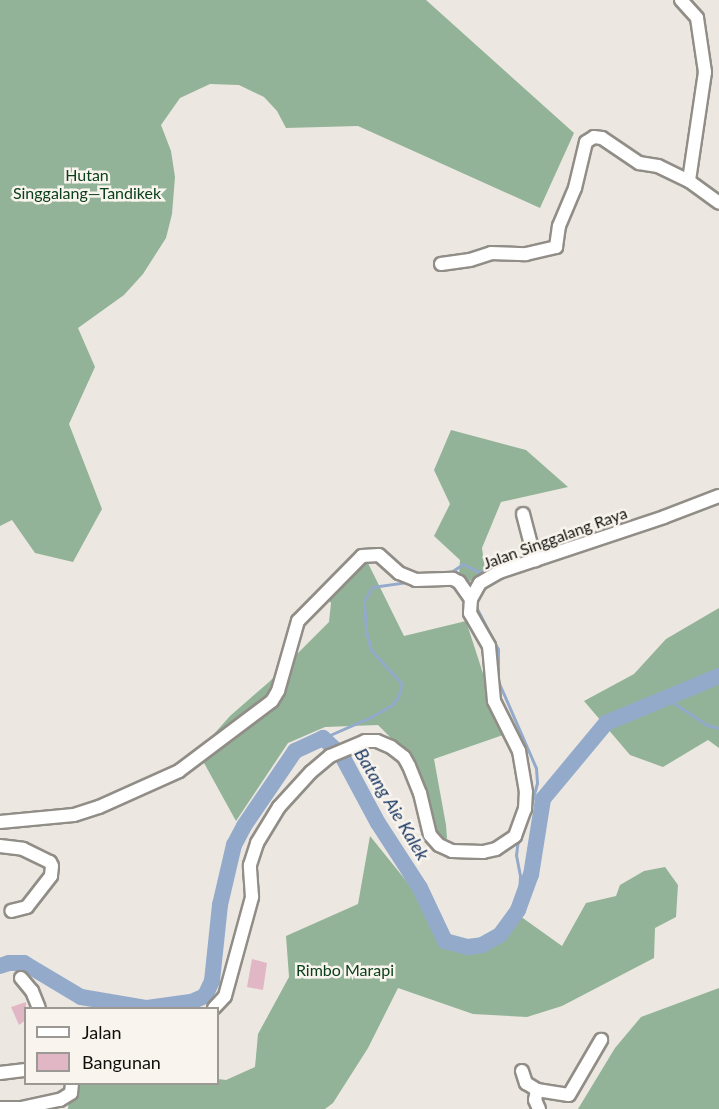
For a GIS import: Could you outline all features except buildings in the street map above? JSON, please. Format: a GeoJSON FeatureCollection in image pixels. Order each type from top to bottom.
{"type":"FeatureCollection","features":[{"type":"Feature","properties":{"kind":"street"},"geometry":{"type":"LineString","coordinates":[[681,0],[697,18],[705,72],[689,182]]}},
{"type":"Feature","properties":{"kind":"street"},"geometry":{"type":"LineString","coordinates":[[441,264],[470,260],[490,253],[526,254],[556,247],[559,226],[575,188],[586,142],[594,137],[602,138],[639,163],[658,166],[689,182],[719,203]]}},
{"type":"Feature","properties":{"kind":"street","name":"Jalan Singgalang Raya"},"geometry":{"type":"LineString","coordinates":[[471,598],[475,590],[488,578],[719,496]]}},
{"type":"Feature","properties":{"kind":"street"},"geometry":{"type":"LineString","coordinates":[[523,514],[535,560]]}},
{"type":"Feature","properties":{"kind":"street"},"geometry":{"type":"LineString","coordinates":[[0,822],[74,815],[99,807],[179,771],[272,701],[278,691],[298,621],[362,556],[379,555],[399,573],[416,580],[453,579],[459,582],[471,598],[470,613],[483,633],[492,658],[490,679],[494,701],[519,751],[526,792],[525,809],[515,836],[496,849],[483,852],[452,851],[429,835],[420,793],[404,757],[377,741],[364,741],[330,756],[311,772],[279,807],[257,843],[250,865],[252,897],[225,996],[215,1007]]}},
{"type":"Feature","properties":{"kind":"street"},"geometry":{"type":"LineString","coordinates":[[0,846],[23,849],[50,862],[52,866],[51,876],[27,907],[11,911]]}},
{"type":"Feature","properties":{"kind":"street"},"geometry":{"type":"LineString","coordinates":[[21,978],[32,991],[39,1007]]}},
{"type":"Feature","properties":{"kind":"street"},"geometry":{"type":"LineString","coordinates":[[522,1071],[526,1083],[537,1090],[569,1095],[601,1040]]}},
{"type":"Feature","properties":{"kind":"street"},"geometry":{"type":"LineString","coordinates":[[0,1073],[24,1070]]}},
{"type":"Feature","properties":{"kind":"street"},"geometry":{"type":"LineString","coordinates":[[0,1108],[21,1108],[60,1100],[71,1093],[72,1085]]}},
{"type":"Feature","properties":{"kind":"street"},"geometry":{"type":"LineString","coordinates":[[537,1090],[535,1100],[539,1109]]}},
{"type":"Feature","properties":{"kind":"green space","name":"Hutan Singgalang—Tandikek"},"geometry":{"type":"Polygon","coordinates":[[[0,0],[426,0],[574,133],[540,208],[358,126],[286,128],[277,111],[264,97],[239,85],[210,84],[180,98],[161,125],[171,151],[175,177],[172,214],[166,238],[143,274],[124,295],[78,328],[95,367],[69,424],[102,509],[73,562],[35,553],[12,520],[0,526],[0,0]]]}},
{"type":"Feature","properties":{"kind":"green space"},"geometry":{"type":"Polygon","coordinates":[[[451,430],[526,450],[568,487],[501,502],[482,548],[485,570],[458,590],[460,560],[434,536],[450,504],[434,470],[451,430]]]}},
{"type":"Feature","properties":{"kind":"green space"},"geometry":{"type":"Polygon","coordinates":[[[363,553],[404,636],[466,621],[503,735],[434,759],[446,825],[447,838],[442,843],[435,834],[416,763],[378,725],[325,727],[288,743],[236,821],[198,752],[230,716],[269,682],[329,622],[331,603],[321,591],[363,553]]]}},
{"type":"Feature","properties":{"kind":"green space"},"geometry":{"type":"Polygon","coordinates":[[[719,608],[719,748],[708,740],[663,767],[630,755],[584,701],[634,674],[666,639],[719,608]]]}},
{"type":"Feature","properties":{"kind":"green space","name":"Rimbo Marapi"},"geometry":{"type":"Polygon","coordinates":[[[370,836],[420,898],[447,945],[455,947],[470,949],[493,943],[511,929],[520,916],[562,946],[586,903],[616,896],[620,885],[644,871],[665,867],[678,885],[676,917],[655,928],[654,958],[562,1006],[527,1017],[473,1014],[398,988],[368,1048],[333,1103],[325,1109],[68,1109],[70,1085],[219,1085],[219,1079],[226,1080],[255,1067],[258,1034],[289,977],[286,936],[358,904],[370,836]]]}},
{"type":"Feature","properties":{"kind":"green space"},"geometry":{"type":"Polygon","coordinates":[[[719,988],[719,1109],[578,1109],[615,1048],[641,1017],[719,988]]]}},
{"type":"Feature","properties":{"kind":"waterway"},"geometry":{"type":"LineString","coordinates":[[704,496],[719,489]]}},
{"type":"Feature","properties":{"kind":"waterway"},"geometry":{"type":"LineString","coordinates":[[545,550],[613,528]]}},
{"type":"Feature","properties":{"kind":"waterway"},"geometry":{"type":"LineString","coordinates":[[448,574],[463,564],[479,572],[496,567]]}},
{"type":"Feature","properties":{"kind":"waterway"},"geometry":{"type":"LineString","coordinates":[[323,738],[371,717],[392,705],[398,697],[402,684],[371,650],[366,631],[364,601],[372,587],[407,582]]}},
{"type":"Feature","properties":{"kind":"waterway"},"geometry":{"type":"LineString","coordinates":[[476,607],[498,649],[498,681],[536,768],[537,783],[531,805]]}},
{"type":"Feature","properties":{"kind":"waterway","name":"Batang Aie Kalek"},"geometry":{"type":"LineString","coordinates":[[154,1007],[191,1002],[205,996],[212,981],[220,905],[234,845],[244,826],[295,751],[323,738],[342,756],[378,823],[420,888],[445,941],[468,947],[482,945],[500,935],[518,910],[531,875],[543,799],[606,723],[719,676]]}},
{"type":"Feature","properties":{"kind":"waterway"},"geometry":{"type":"LineString","coordinates":[[666,698],[707,725],[719,728]]}},
{"type":"Feature","properties":{"kind":"waterway"},"geometry":{"type":"LineString","coordinates":[[518,839],[516,855],[520,876],[518,910]]}},
{"type":"Feature","properties":{"kind":"waterway","name":"Batang Aie Kalek"},"geometry":{"type":"LineString","coordinates":[[0,966],[9,963],[24,963],[81,997],[141,1007]]}}]}
